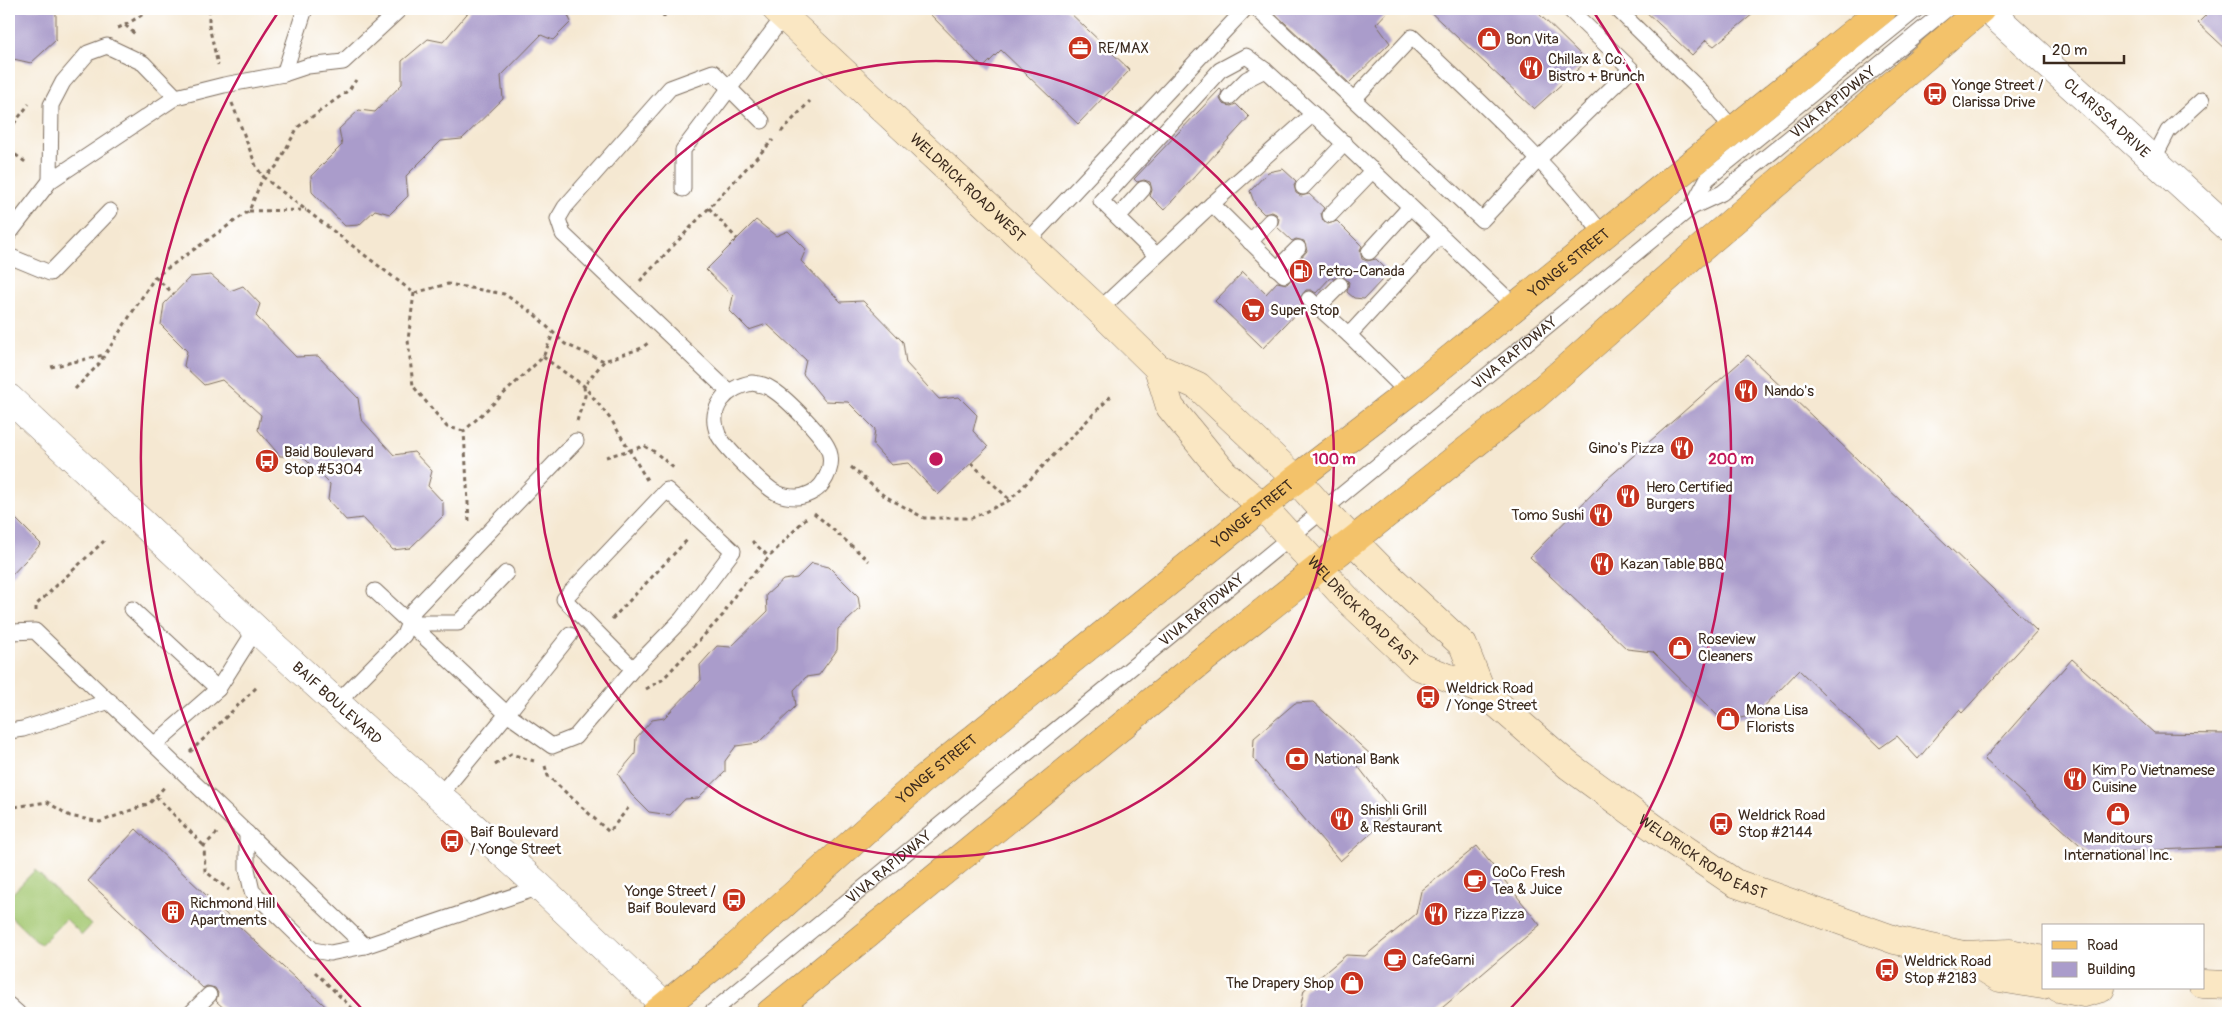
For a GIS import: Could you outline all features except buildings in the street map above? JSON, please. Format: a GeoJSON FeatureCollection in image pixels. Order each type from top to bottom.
{"type":"FeatureCollection","features":[{"type":"Feature","properties":{"kind":"main road","name":"YONGE STREET"},"geometry":{"type":"LineString","coordinates":[[665,1011],[920,782],[1883,9]]}},
{"type":"Feature","properties":{"kind":"main road"},"geometry":{"type":"LineString","coordinates":[[770,1013],[1317,568],[1535,396],[1698,251],[1981,9]]}},
{"type":"Feature","properties":{"kind":"street","name":"CLARISSA DRIVE"},"geometry":{"type":"LineString","coordinates":[[1987,9],[2228,228]]}},
{"type":"Feature","properties":{"kind":"street","name":"WELDRICK ROAD WEST"},"geometry":{"type":"LineString","coordinates":[[780,13],[1158,368],[1198,386],[1296,479]]}},
{"type":"Feature","properties":{"kind":"street","name":"WELDRICK ROAD WEST"},"geometry":{"type":"LineString","coordinates":[[1158,368],[1170,407],[1224,472],[1263,507]]}},
{"type":"Feature","properties":{"kind":"street","name":"BAIF BOULEVARD"},"geometry":{"type":"LineString","coordinates":[[9,398],[336,703],[540,887],[665,1011]]}},
{"type":"Feature","properties":{"kind":"street","name":"WELDRICK ROAD EAST"},"geometry":{"type":"LineString","coordinates":[[1296,479],[1352,540],[1463,645],[1481,690]]}},
{"type":"Feature","properties":{"kind":"street","name":"WELDRICK ROAD EAST"},"geometry":{"type":"LineString","coordinates":[[1263,507],[1317,568],[1418,666],[1481,690],[1569,766],[1661,833],[1735,883],[1895,940],[1963,955],[2010,953],[2042,960]]}},
{"type":"Feature","properties":{"kind":"street","name":"WELDRICK ROAD EAST"},"geometry":{"type":"LineString","coordinates":[[1963,955],[2000,978],[2042,986]]}},
{"type":"Feature","properties":{"kind":"street"},"geometry":{"type":"LineString","coordinates":[[2204,984],[2228,985]]}},
{"type":"Feature","properties":{"kind":"street"},"geometry":{"type":"LineString","coordinates":[[2069,990],[2084,993],[2094,990]]}},
{"type":"Feature","properties":{"kind":"lane"},"geometry":{"type":"LineString","coordinates":[[284,74],[305,9]]}},
{"type":"Feature","properties":{"kind":"lane"},"geometry":{"type":"LineString","coordinates":[[9,234],[50,180],[176,97],[224,85],[284,74],[308,66],[343,62],[400,9]]}},
{"type":"Feature","properties":{"kind":"lane"},"geometry":{"type":"LineString","coordinates":[[1026,243],[1245,9]]}},
{"type":"Feature","properties":{"kind":"lane"},"geometry":{"type":"LineString","coordinates":[[1257,9],[1482,220],[1539,159],[1631,69],[1568,9]]}},
{"type":"Feature","properties":{"kind":"lane"},"geometry":{"type":"LineString","coordinates":[[1617,9],[1697,87],[1734,129]]}},
{"type":"Feature","properties":{"kind":"lane","name":"VIVA RAPIDWAY"},"geometry":{"type":"LineString","coordinates":[[1692,207],[1707,179],[1917,9]]}},
{"type":"Feature","properties":{"kind":"lane","name":"VIVA RAPIDWAY"},"geometry":{"type":"LineString","coordinates":[[711,1013],[1692,207],[1722,193],[1947,9]]}},
{"type":"Feature","properties":{"kind":"lane"},"geometry":{"type":"LineString","coordinates":[[683,189],[683,150],[730,89],[780,13]]}},
{"type":"Feature","properties":{"kind":"lane"},"geometry":{"type":"LineString","coordinates":[[1354,99],[1412,37],[1539,159],[1572,195],[1603,235]]}},
{"type":"Feature","properties":{"kind":"lane"},"geometry":{"type":"LineString","coordinates":[[50,180],[51,105],[63,82],[88,53],[107,46],[143,63],[176,97]]}},
{"type":"Feature","properties":{"kind":"lane"},"geometry":{"type":"LineString","coordinates":[[1156,255],[1101,201],[1220,70],[1246,56],[1265,70],[1345,143],[1515,306]]}},
{"type":"Feature","properties":{"kind":"lane"},"geometry":{"type":"LineString","coordinates":[[1229,97],[1247,79],[1265,70]]}},
{"type":"Feature","properties":{"kind":"lane"},"geometry":{"type":"LineString","coordinates":[[728,391],[562,234],[558,219],[565,207],[670,88],[713,72],[762,121]]}},
{"type":"Feature","properties":{"kind":"lane"},"geometry":{"type":"LineString","coordinates":[[2153,160],[2168,131],[2202,100]]}},
{"type":"Feature","properties":{"kind":"lane"},"geometry":{"type":"LineString","coordinates":[[1098,310],[1156,255],[1313,114]]}},
{"type":"Feature","properties":{"kind":"lane"},"geometry":{"type":"LineString","coordinates":[[1303,187],[1345,143]]}},
{"type":"Feature","properties":{"kind":"lane"},"geometry":{"type":"LineString","coordinates":[[1330,215],[1373,170]]}},
{"type":"Feature","properties":{"kind":"lane"},"geometry":{"type":"LineString","coordinates":[[1118,218],[1143,189]]}},
{"type":"Feature","properties":{"kind":"lane"},"geometry":{"type":"LineString","coordinates":[[1212,204],[1280,272],[1298,248]]}},
{"type":"Feature","properties":{"kind":"lane"},"geometry":{"type":"LineString","coordinates":[[1369,252],[1410,207]]}},
{"type":"Feature","properties":{"kind":"lane"},"geometry":{"type":"LineString","coordinates":[[9,256],[50,273],[110,211]]}},
{"type":"Feature","properties":{"kind":"lane"},"geometry":{"type":"LineString","coordinates":[[1250,242],[1270,221]]}},
{"type":"Feature","properties":{"kind":"lane"},"geometry":{"type":"LineString","coordinates":[[1349,335],[1440,236]]}},
{"type":"Feature","properties":{"kind":"lane"},"geometry":{"type":"LineString","coordinates":[[1340,285],[1314,303],[1408,392]]}},
{"type":"Feature","properties":{"kind":"lane"},"geometry":{"type":"LineString","coordinates":[[752,383],[764,385],[775,391],[825,441],[830,453],[827,476],[820,486],[811,493],[799,497],[788,497],[776,493],[725,445],[718,435],[715,423],[716,411],[720,400],[728,391],[739,385],[752,383]]}},
{"type":"Feature","properties":{"kind":"lane"},"geometry":{"type":"LineString","coordinates":[[336,703],[404,635],[414,610],[576,441]]}},
{"type":"Feature","properties":{"kind":"lane"},"geometry":{"type":"LineString","coordinates":[[375,591],[507,714],[552,746],[576,737],[633,669],[681,620],[733,551],[667,490],[564,599],[633,669]]}},
{"type":"Feature","properties":{"kind":"lane"},"geometry":{"type":"LineString","coordinates":[[409,623],[458,623],[506,573]]}},
{"type":"Feature","properties":{"kind":"lane"},"geometry":{"type":"LineString","coordinates":[[132,609],[218,689]]}},
{"type":"Feature","properties":{"kind":"lane"},"geometry":{"type":"LineString","coordinates":[[155,744],[218,689],[256,629]]}},
{"type":"Feature","properties":{"kind":"lane"},"geometry":{"type":"LineString","coordinates":[[9,635],[12,632],[35,631],[365,946]]}},
{"type":"Feature","properties":{"kind":"lane"},"geometry":{"type":"LineString","coordinates":[[439,796],[570,635]]}},
{"type":"Feature","properties":{"kind":"lane"},"geometry":{"type":"LineString","coordinates":[[9,731],[23,729],[110,701]]}},
{"type":"Feature","properties":{"kind":"lane"},"geometry":{"type":"LineString","coordinates":[[247,833],[247,869],[252,891],[313,950],[330,953],[365,946],[540,887]]}},
{"type":"Feature","properties":{"kind":"lane"},"geometry":{"type":"LineString","coordinates":[[191,1013],[209,995]]}},
{"type":"Feature","properties":{"kind":"lane"},"geometry":{"type":"LineString","coordinates":[[9,1005],[18,1013]]}},
{"type":"Feature","properties":{"kind":"path"},"geometry":{"type":"LineString","coordinates":[[125,25],[152,9]]}},
{"type":"Feature","properties":{"kind":"path"},"geometry":{"type":"LineString","coordinates":[[657,9],[665,17]]}},
{"type":"Feature","properties":{"kind":"path"},"geometry":{"type":"LineString","coordinates":[[75,389],[99,364],[155,277],[249,211],[263,178],[276,167],[298,127],[349,90],[358,76]]}},
{"type":"Feature","properties":{"kind":"path"},"geometry":{"type":"LineString","coordinates":[[627,294],[810,101]]}},
{"type":"Feature","properties":{"kind":"path"},"geometry":{"type":"LineString","coordinates":[[263,178],[414,293]]}},
{"type":"Feature","properties":{"kind":"path"},"geometry":{"type":"LineString","coordinates":[[709,208],[737,239]]}},
{"type":"Feature","properties":{"kind":"path"},"geometry":{"type":"LineString","coordinates":[[249,211],[306,210]]}},
{"type":"Feature","properties":{"kind":"path"},"geometry":{"type":"LineString","coordinates":[[155,277],[174,294]]}},
{"type":"Feature","properties":{"kind":"path"},"geometry":{"type":"LineString","coordinates":[[414,293],[448,284],[504,294],[533,313],[565,344],[604,361]]}},
{"type":"Feature","properties":{"kind":"path"},"geometry":{"type":"LineString","coordinates":[[414,293],[408,340],[413,386],[447,427],[464,431]]}},
{"type":"Feature","properties":{"kind":"path"},"geometry":{"type":"LineString","coordinates":[[576,441],[577,422],[585,396],[584,386],[604,361],[642,348],[665,330]]}},
{"type":"Feature","properties":{"kind":"path"},"geometry":{"type":"LineString","coordinates":[[464,431],[543,357],[553,334]]}},
{"type":"Feature","properties":{"kind":"path"},"geometry":{"type":"LineString","coordinates":[[51,367],[104,355]]}},
{"type":"Feature","properties":{"kind":"path"},"geometry":{"type":"LineString","coordinates":[[543,357],[584,386],[612,421],[658,499]]}},
{"type":"Feature","properties":{"kind":"path"},"geometry":{"type":"LineString","coordinates":[[830,453],[850,466],[883,495],[924,518],[972,518],[1010,500],[1113,394]]}},
{"type":"Feature","properties":{"kind":"path"},"geometry":{"type":"LineString","coordinates":[[464,431],[471,550]]}},
{"type":"Feature","properties":{"kind":"path"},"geometry":{"type":"LineString","coordinates":[[606,457],[629,450]]}},
{"type":"Feature","properties":{"kind":"path"},"geometry":{"type":"LineString","coordinates":[[971,463],[1010,500]]}},
{"type":"Feature","properties":{"kind":"path"},"geometry":{"type":"LineString","coordinates":[[812,511],[869,561]]}},
{"type":"Feature","properties":{"kind":"path"},"geometry":{"type":"LineString","coordinates":[[598,634],[703,524]]}},
{"type":"Feature","properties":{"kind":"path"},"geometry":{"type":"LineString","coordinates":[[35,631],[36,605],[104,540]]}},
{"type":"Feature","properties":{"kind":"path"},"geometry":{"type":"LineString","coordinates":[[9,802],[14,807],[47,802],[70,816],[100,822],[150,803],[180,769],[190,752],[258,686]]}},
{"type":"Feature","properties":{"kind":"path"},"geometry":{"type":"LineString","coordinates":[[544,764],[548,776],[609,832],[629,807]]}},
{"type":"Feature","properties":{"kind":"path"},"geometry":{"type":"LineString","coordinates":[[156,796],[204,846]]}},
{"type":"Feature","properties":{"kind":"green space"},"geometry":{"type":"Polygon","coordinates":[[[35,870],[91,925],[82,935],[66,919],[40,945],[9,915],[9,897],[35,870]]]}},
{"type":"Feature","properties":{"kind":"place","name":"Bon Vita"},"geometry":{"type":"Point","coordinates":[1489,39]}},
{"type":"Feature","properties":{"kind":"place","name":"RE/MAX"},"geometry":{"type":"Point","coordinates":[1080,48]}},
{"type":"Feature","properties":{"kind":"place","name":"Chillax & Co. Bistro + Brunch"},"geometry":{"type":"Point","coordinates":[1531,68]}},
{"type":"Feature","properties":{"kind":"place","name":"Yonge Street / Clarissa Drive"},"geometry":{"type":"Point","coordinates":[1935,94]}},
{"type":"Feature","properties":{"kind":"place","name":"Petro-Canada"},"geometry":{"type":"Point","coordinates":[1301,271]}},
{"type":"Feature","properties":{"kind":"place","name":"Super Stop"},"geometry":{"type":"Point","coordinates":[1253,310]}},
{"type":"Feature","properties":{"kind":"place","name":"Nando's"},"geometry":{"type":"Point","coordinates":[1746,391]}},
{"type":"Feature","properties":{"kind":"place","name":"Gino's Pizza"},"geometry":{"type":"Point","coordinates":[1682,448]}},
{"type":"Feature","properties":{"kind":"place","name":"Baid Boulevard Stop #5304"},"geometry":{"type":"Point","coordinates":[267,461]}},
{"type":"Feature","properties":{"kind":"place","name":"Hero Certified Burgers"},"geometry":{"type":"Point","coordinates":[1628,496]}},
{"type":"Feature","properties":{"kind":"place","name":"Tomo Sushi"},"geometry":{"type":"Point","coordinates":[1601,515]}},
{"type":"Feature","properties":{"kind":"place","name":"Kazan Table BBQ"},"geometry":{"type":"Point","coordinates":[1602,564]}},
{"type":"Feature","properties":{"kind":"place","name":"Roseview Cleaners"},"geometry":{"type":"Point","coordinates":[1680,648]}},
{"type":"Feature","properties":{"kind":"place","name":"Weldrick Road / Yonge Street"},"geometry":{"type":"Point","coordinates":[1428,697]}},
{"type":"Feature","properties":{"kind":"place","name":"Mona Lisa Florists"},"geometry":{"type":"Point","coordinates":[1728,719]}},
{"type":"Feature","properties":{"kind":"place","name":"National Bank"},"geometry":{"type":"Point","coordinates":[1297,759]}},
{"type":"Feature","properties":{"kind":"place","name":"Kim Po Vietnamese Cuisine"},"geometry":{"type":"Point","coordinates":[2075,779]}},
{"type":"Feature","properties":{"kind":"place","name":"Manditours International Inc."},"geometry":{"type":"Point","coordinates":[2118,814]}},
{"type":"Feature","properties":{"kind":"place","name":"Shishli Grill & Restaurant"},"geometry":{"type":"Point","coordinates":[1342,819]}},
{"type":"Feature","properties":{"kind":"place","name":"Weldrick Road Stop #2144"},"geometry":{"type":"Point","coordinates":[1721,824]}},
{"type":"Feature","properties":{"kind":"place","name":"Baif Boulevard / Yonge Street"},"geometry":{"type":"Point","coordinates":[452,841]}},
{"type":"Feature","properties":{"kind":"place","name":"CoCo Fresh Tea & Juice"},"geometry":{"type":"Point","coordinates":[1475,881]}},
{"type":"Feature","properties":{"kind":"place","name":"Yonge Street / Baif Boulevard"},"geometry":{"type":"Point","coordinates":[734,900]}},
{"type":"Feature","properties":{"kind":"place","name":"Richmond Hill Apartments"},"geometry":{"type":"Point","coordinates":[173,912]}},
{"type":"Feature","properties":{"kind":"place","name":"Pizza Pizza"},"geometry":{"type":"Point","coordinates":[1436,914]}},
{"type":"Feature","properties":{"kind":"place","name":"CafeGarni"},"geometry":{"type":"Point","coordinates":[1395,960]}},
{"type":"Feature","properties":{"kind":"place","name":"Weldrick Road Stop #2183"},"geometry":{"type":"Point","coordinates":[1887,970]}},
{"type":"Feature","properties":{"kind":"place","name":"The Drapery Shop"},"geometry":{"type":"Point","coordinates":[1352,983]}}]}
